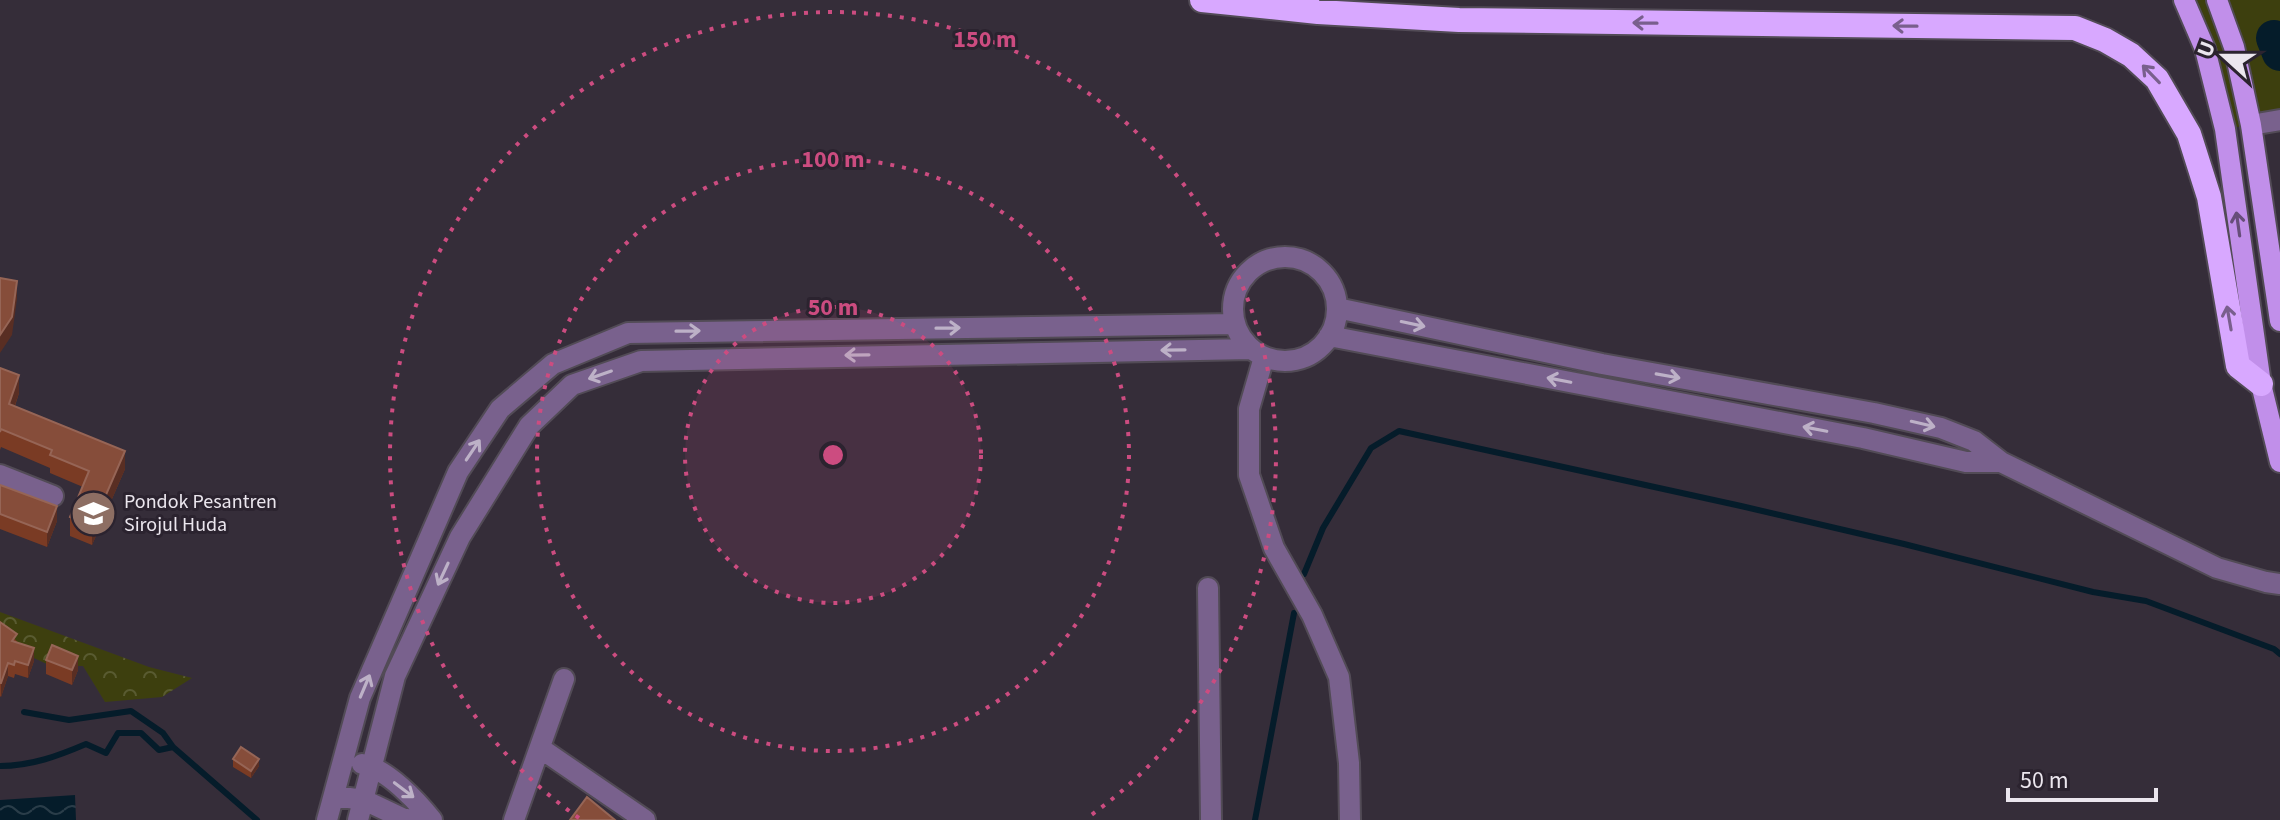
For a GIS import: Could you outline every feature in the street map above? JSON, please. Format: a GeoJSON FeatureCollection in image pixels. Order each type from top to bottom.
{"type":"FeatureCollection","features":[{"type":"Feature","properties":{"kind":"highway"},"geometry":{"type":"LineString","coordinates":[[1202,0],[1318,12],[1459,20],[2075,28],[2131,55],[2157,79],[2189,134],[2209,197],[2238,366],[2271,382]]}},
{"type":"Feature","properties":{"kind":"main road"},"geometry":{"type":"LineString","coordinates":[[2184,0],[2205,49],[2225,129],[2271,382],[2280,462]]}},
{"type":"Feature","properties":{"kind":"main road"},"geometry":{"type":"LineString","coordinates":[[2217,0],[2234,47],[2251,125],[2280,321]]}},
{"type":"Feature","properties":{"kind":"street"},"geometry":{"type":"LineString","coordinates":[[2251,125],[2276,121]]}},
{"type":"Feature","properties":{"kind":"street"},"geometry":{"type":"LineString","coordinates":[[358,820],[395,676],[460,537],[529,426],[572,385],[641,361],[1257,353],[1278,360],[1293,360],[1319,348],[1329,336],[1337,308],[1328,280],[1306,260],[1276,257],[1262,261],[1240,281],[1232,310],[1235,324],[1241,338],[1257,353]]}},
{"type":"Feature","properties":{"kind":"street"},"geometry":{"type":"LineString","coordinates":[[1337,308],[1602,364],[1941,428],[1974,441],[2001,462],[2217,568],[2280,584]]}},
{"type":"Feature","properties":{"kind":"street"},"geometry":{"type":"LineString","coordinates":[[327,820],[360,698],[458,472],[500,409],[553,364],[628,333],[1235,324]]}},
{"type":"Feature","properties":{"kind":"street"},"geometry":{"type":"LineString","coordinates":[[729,331],[729,358]]}},
{"type":"Feature","properties":{"kind":"street"},"geometry":{"type":"LineString","coordinates":[[1329,336],[1847,435],[1966,462],[2001,462]]}},
{"type":"Feature","properties":{"kind":"street"},"geometry":{"type":"LineString","coordinates":[[1257,353],[1249,409],[1249,475],[1274,548],[1312,615],[1339,677],[1349,763],[1350,820]]}},
{"type":"Feature","properties":{"kind":"street"},"geometry":{"type":"LineString","coordinates":[[0,475],[53,496]]}},
{"type":"Feature","properties":{"kind":"street"},"geometry":{"type":"LineString","coordinates":[[1208,588],[1211,820]]}},
{"type":"Feature","properties":{"kind":"street"},"geometry":{"type":"LineString","coordinates":[[514,820],[564,679]]}},
{"type":"Feature","properties":{"kind":"street"},"geometry":{"type":"LineString","coordinates":[[540,748],[645,820]]}},
{"type":"Feature","properties":{"kind":"street"},"geometry":{"type":"LineString","coordinates":[[342,760],[371,766],[414,797],[432,820]]}},
{"type":"Feature","properties":{"kind":"street"},"geometry":{"type":"LineString","coordinates":[[334,796],[364,800],[412,820]]}},
{"type":"Feature","properties":{"kind":"green space"},"geometry":{"type":"Polygon","coordinates":[[[2184,0],[2280,0],[2280,120],[2225,129],[2184,0]]]}},
{"type":"Feature","properties":{"kind":"green space"},"geometry":{"type":"Polygon","coordinates":[[[0,612],[149,667],[192,678],[162,697],[105,702],[83,666],[51,666],[0,642],[0,612]]]}},
{"type":"Feature","properties":{"kind":"water"},"geometry":{"type":"Polygon","coordinates":[[[75,795],[76,820],[0,820],[0,800],[75,795]]]}},
{"type":"Feature","properties":{"kind":"building"},"geometry":{"type":"Polygon","coordinates":[[[0,278],[17,281],[12,317],[0,335],[0,278]]]}},
{"type":"Feature","properties":{"kind":"building"},"geometry":{"type":"Polygon","coordinates":[[[0,368],[19,375],[9,404],[125,451],[92,527],[70,517],[89,471],[50,455],[52,450],[1,429],[0,432],[0,368]]]}},
{"type":"Feature","properties":{"kind":"building"},"geometry":{"type":"Polygon","coordinates":[[[0,485],[57,506],[47,532],[0,514],[0,485]]]}},
{"type":"Feature","properties":{"kind":"building"},"geometry":{"type":"Polygon","coordinates":[[[0,622],[17,634],[12,641],[34,648],[28,665],[15,661],[14,665],[8,663],[1,683],[0,683],[0,622]]]}},
{"type":"Feature","properties":{"kind":"building"},"geometry":{"type":"Polygon","coordinates":[[[52,645],[78,656],[72,670],[46,660],[52,645]]]}},
{"type":"Feature","properties":{"kind":"building"},"geometry":{"type":"Polygon","coordinates":[[[241,747],[259,759],[251,771],[233,759],[241,747]]]}},
{"type":"Feature","properties":{"kind":"building"},"geometry":{"type":"Polygon","coordinates":[[[587,797],[615,820],[570,820],[587,797]]]}},
{"type":"Feature","properties":{"kind":"waterway"},"geometry":{"type":"LineString","coordinates":[[2274,38],[2280,53]]}},
{"type":"Feature","properties":{"kind":"waterway"},"geometry":{"type":"LineString","coordinates":[[1304,574],[1323,528],[1371,448],[1399,431],[1741,506],[2093,592],[2146,601],[2274,649],[2280,654]]}},
{"type":"Feature","properties":{"kind":"waterway"},"geometry":{"type":"LineString","coordinates":[[1255,820],[1294,613]]}},
{"type":"Feature","properties":{"kind":"waterway"},"geometry":{"type":"LineString","coordinates":[[24,712],[69,720],[131,711],[163,733],[173,747],[257,820]]}},
{"type":"Feature","properties":{"kind":"waterway"},"geometry":{"type":"LineString","coordinates":[[0,766],[44,760],[86,744],[106,753],[118,733],[141,733],[159,750],[173,747]]}},
{"type":"Feature","properties":{"kind":"place","name":"Pondok Pesantren Sirojul Huda"},"geometry":{"type":"Point","coordinates":[93,513]}}]}
